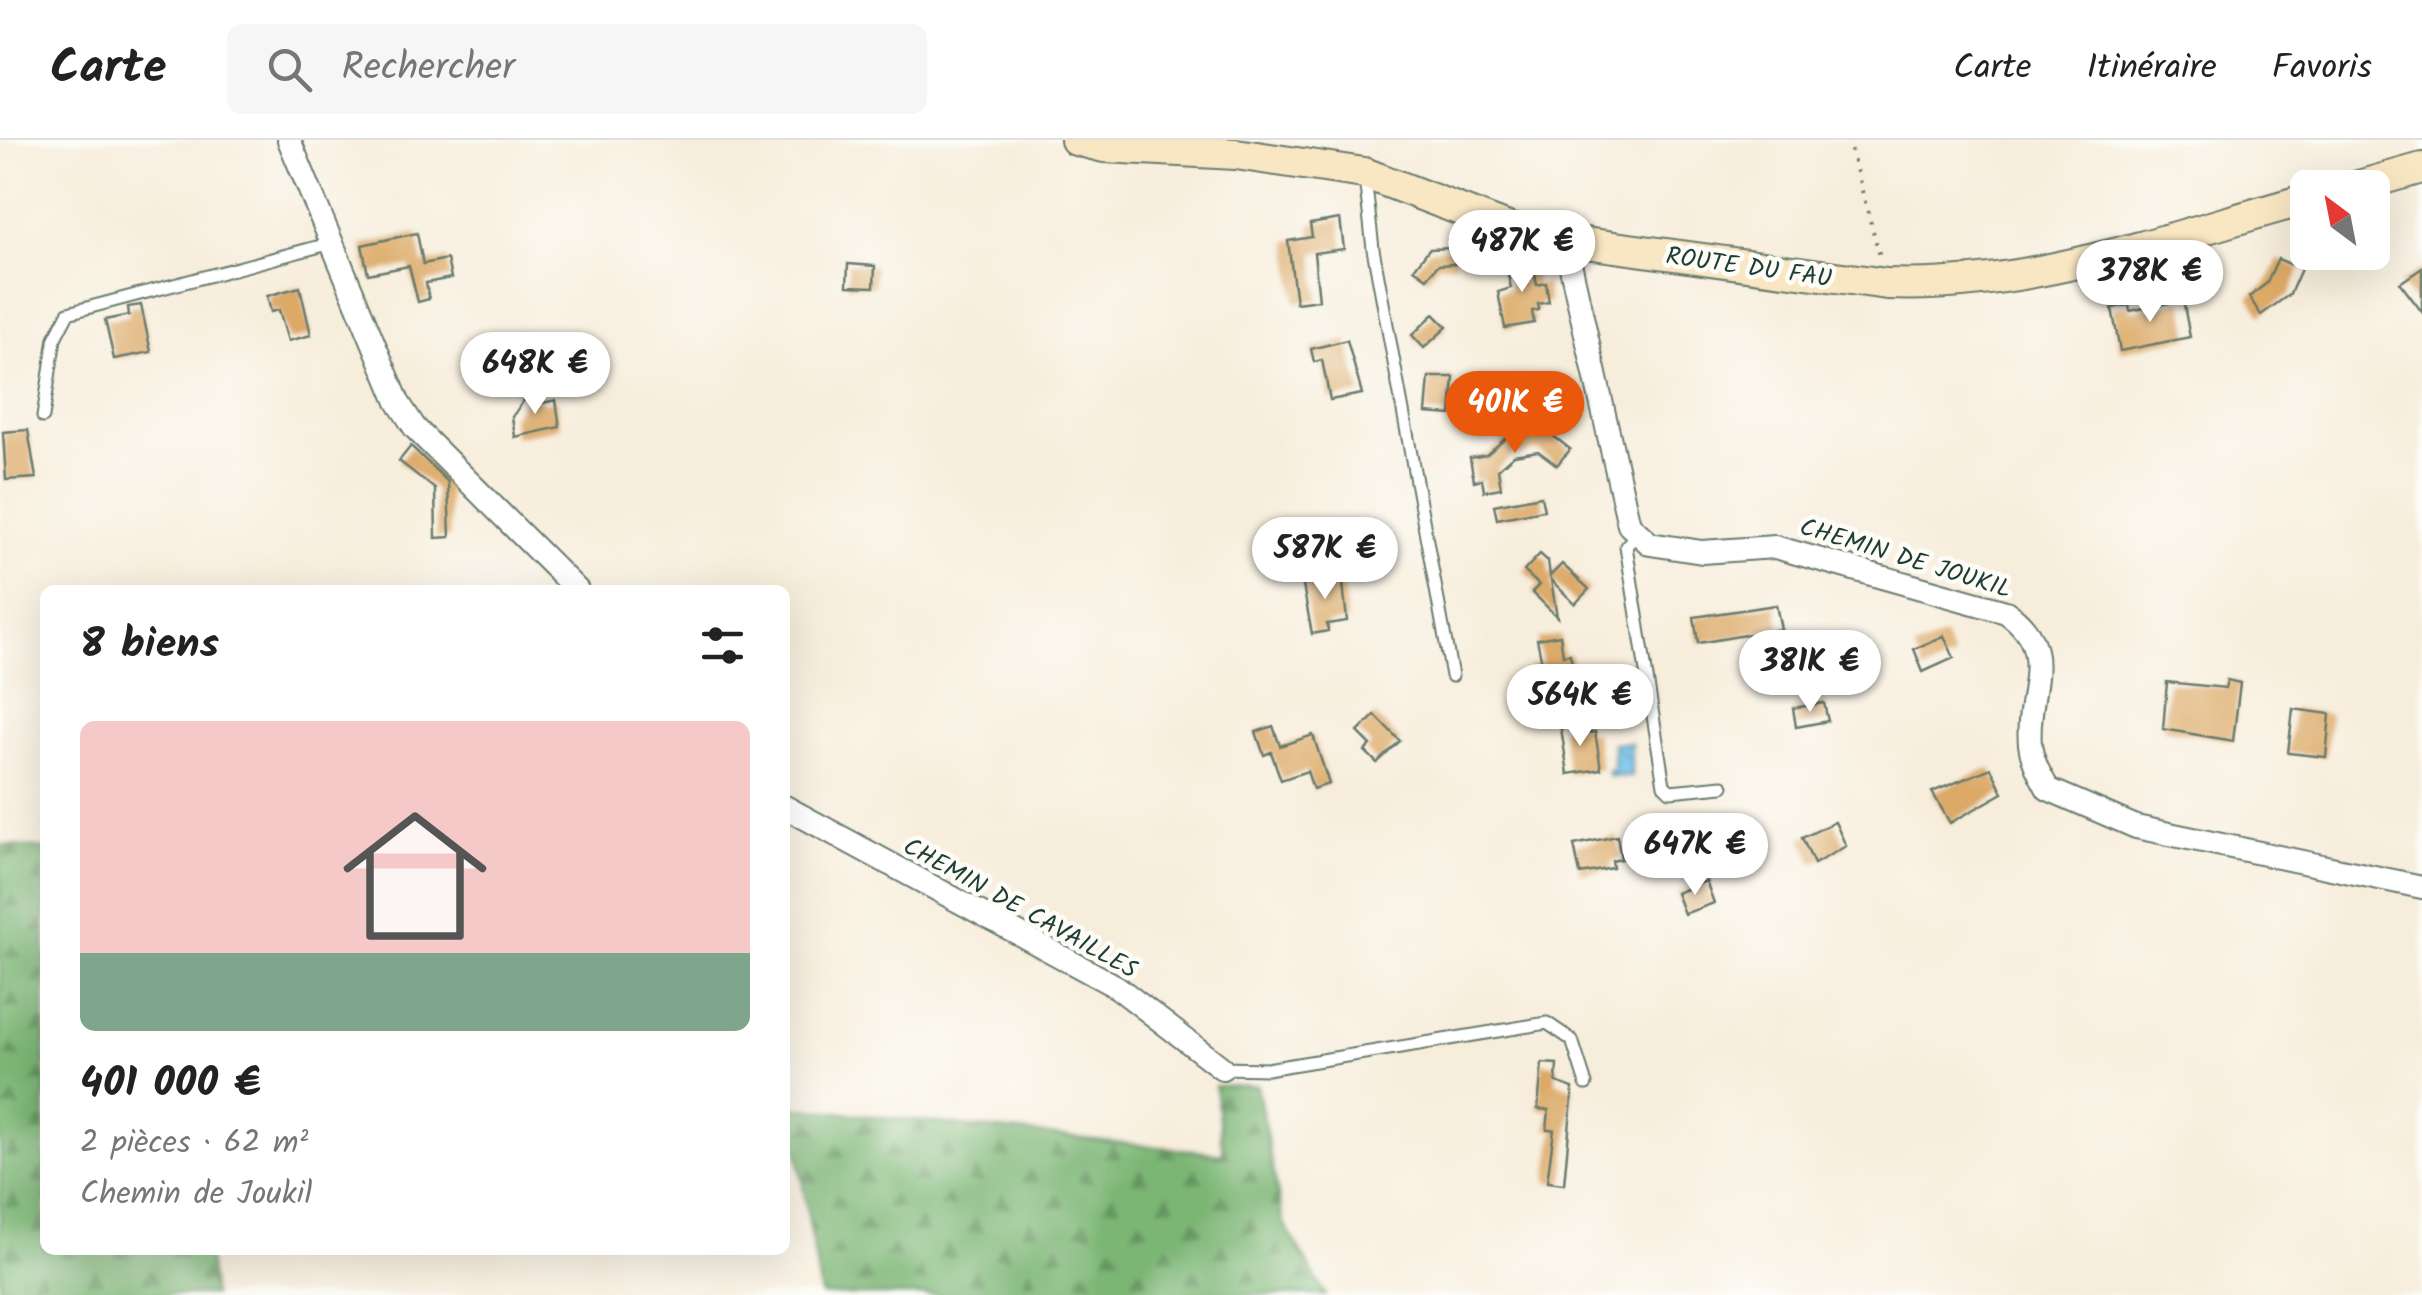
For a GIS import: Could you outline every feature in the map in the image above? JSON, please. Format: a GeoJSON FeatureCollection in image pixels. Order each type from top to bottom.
{"type":"FeatureCollection","features":[{"type":"Feature","properties":{"kind":"street"},"geometry":{"type":"LineString","coordinates":[[289,140],[398,402],[414,428],[572,585]]}},
{"type":"Feature","properties":{"kind":"street","name":"ROUTE DU FAU"},"geometry":{"type":"LineString","coordinates":[[1076,140],[1104,147],[1236,154],[1364,173],[1526,235],[1887,284],[1940,286],[2002,278],[2290,204]]}},
{"type":"Feature","properties":{"kind":"street"},"geometry":{"type":"LineString","coordinates":[[2390,177],[2422,168]]}},
{"type":"Feature","properties":{"kind":"street"},"geometry":{"type":"LineString","coordinates":[[1565,241],[1628,526],[1638,533]]}},
{"type":"Feature","properties":{"kind":"street","name":"CHEMIN DE JOUKIL"},"geometry":{"type":"LineString","coordinates":[[1638,533],[1650,544],[1702,552],[1774,547],[2006,612],[2028,628],[2037,653],[2030,744],[2048,789],[2136,827],[2290,863],[2422,887]]}},
{"type":"Feature","properties":{"kind":"street","name":"CHEMIN DE CAVAILLES"},"geometry":{"type":"LineString","coordinates":[[790,810],[1116,987],[1222,1068]]}},
{"type":"Feature","properties":{"kind":"lane"},"geometry":{"type":"LineString","coordinates":[[1364,173],[1373,249],[1452,676]]}},
{"type":"Feature","properties":{"kind":"lane"},"geometry":{"type":"LineString","coordinates":[[43,417],[58,325],[68,313],[332,243]]}},
{"type":"Feature","properties":{"kind":"lane"},"geometry":{"type":"LineString","coordinates":[[1638,533],[1626,546],[1664,786],[1670,791],[1723,786]]}},
{"type":"Feature","properties":{"kind":"lane"},"geometry":{"type":"LineString","coordinates":[[1222,1068],[1267,1069],[1530,1022],[1561,1028],[1572,1040],[1586,1084]]}},
{"type":"Feature","properties":{"kind":"path"},"geometry":{"type":"LineString","coordinates":[[1848,140],[1887,284]]}},
{"type":"Feature","properties":{"kind":"green space"},"geometry":{"type":"Polygon","coordinates":[[[0,845],[40,849],[40,1255],[208,1255],[213,1295],[0,1295],[0,845]]]}},
{"type":"Feature","properties":{"kind":"green space"},"geometry":{"type":"Polygon","coordinates":[[[1257,1085],[1283,1222],[1326,1295],[821,1295],[790,1107],[1223,1154],[1215,1086],[1257,1085]]]}},
{"type":"Feature","properties":{"kind":"water"},"geometry":{"type":"Polygon","coordinates":[[[1613,743],[1631,743],[1631,777],[1608,776],[1608,770],[1613,770],[1613,743]]]}},
{"type":"Feature","properties":{"kind":"building"},"geometry":{"type":"Polygon","coordinates":[[[1340,219],[1344,249],[1314,253],[1319,300],[1296,303],[1288,241],[1312,237],[1310,224],[1340,219]]]}},
{"type":"Feature","properties":{"kind":"building"},"geometry":{"type":"Polygon","coordinates":[[[417,233],[423,264],[447,259],[451,278],[426,283],[429,299],[418,302],[409,266],[368,274],[362,245],[417,233]]]}},
{"type":"Feature","properties":{"kind":"building"},"geometry":{"type":"Polygon","coordinates":[[[1454,248],[1455,264],[1438,265],[1427,278],[1414,269],[1429,249],[1454,248]]]}},
{"type":"Feature","properties":{"kind":"building"},"geometry":{"type":"Polygon","coordinates":[[[2278,259],[2290,264],[2290,270],[2301,270],[2290,294],[2261,315],[2249,297],[2267,283],[2278,259]]]}},
{"type":"Feature","properties":{"kind":"building"},"geometry":{"type":"Polygon","coordinates":[[[1532,260],[1537,285],[1546,283],[1549,302],[1538,304],[1539,310],[1532,311],[1534,323],[1505,328],[1498,292],[1511,288],[1506,265],[1532,260]]]}},
{"type":"Feature","properties":{"kind":"building"},"geometry":{"type":"Polygon","coordinates":[[[848,264],[875,266],[874,287],[847,286],[848,264]]]}},
{"type":"Feature","properties":{"kind":"building"},"geometry":{"type":"Polygon","coordinates":[[[2422,268],[2422,312],[2400,283],[2422,268]]]}},
{"type":"Feature","properties":{"kind":"building"},"geometry":{"type":"Polygon","coordinates":[[[300,287],[311,335],[288,341],[279,310],[271,312],[267,296],[300,287]]]}},
{"type":"Feature","properties":{"kind":"building"},"geometry":{"type":"Polygon","coordinates":[[[2183,300],[2190,337],[2120,351],[2112,308],[2129,305],[2130,311],[2183,300]]]}},
{"type":"Feature","properties":{"kind":"building"},"geometry":{"type":"Polygon","coordinates":[[[141,305],[151,352],[114,359],[105,320],[129,315],[128,307],[141,305]]]}},
{"type":"Feature","properties":{"kind":"building"},"geometry":{"type":"Polygon","coordinates":[[[1434,314],[1447,327],[1424,348],[1412,335],[1434,314]]]}},
{"type":"Feature","properties":{"kind":"building"},"geometry":{"type":"Polygon","coordinates":[[[1347,340],[1362,394],[1330,400],[1322,360],[1314,362],[1311,349],[1347,340]]]}},
{"type":"Feature","properties":{"kind":"building"},"geometry":{"type":"Polygon","coordinates":[[[1429,377],[1454,377],[1451,415],[1426,413],[1429,377]]]}},
{"type":"Feature","properties":{"kind":"building"},"geometry":{"type":"Polygon","coordinates":[[[529,393],[543,403],[556,400],[560,427],[515,437],[512,417],[529,393]]]}},
{"type":"Feature","properties":{"kind":"building"},"geometry":{"type":"Polygon","coordinates":[[[28,430],[36,478],[6,480],[3,432],[28,430]]]}},
{"type":"Feature","properties":{"kind":"building"},"geometry":{"type":"Polygon","coordinates":[[[1547,431],[1570,449],[1557,465],[1538,451],[1514,455],[1498,469],[1501,488],[1484,491],[1482,479],[1474,481],[1470,458],[1486,455],[1506,438],[1547,431]]]}},
{"type":"Feature","properties":{"kind":"building"},"geometry":{"type":"Polygon","coordinates":[[[411,446],[448,482],[450,537],[436,538],[435,489],[399,461],[411,446]]]}},
{"type":"Feature","properties":{"kind":"building"},"geometry":{"type":"Polygon","coordinates":[[[1541,496],[1544,510],[1497,519],[1494,505],[1541,496]]]}},
{"type":"Feature","properties":{"kind":"building"},"geometry":{"type":"Polygon","coordinates":[[[1540,554],[1548,561],[1550,576],[1562,564],[1589,589],[1575,604],[1551,580],[1557,617],[1532,592],[1539,585],[1524,571],[1540,554]]]}},
{"type":"Feature","properties":{"kind":"building"},"geometry":{"type":"Polygon","coordinates":[[[1342,574],[1347,621],[1327,624],[1328,631],[1312,634],[1302,580],[1342,574]]]}},
{"type":"Feature","properties":{"kind":"building"},"geometry":{"type":"Polygon","coordinates":[[[1776,605],[1781,629],[1698,643],[1694,617],[1776,605]]]}},
{"type":"Feature","properties":{"kind":"building"},"geometry":{"type":"Polygon","coordinates":[[[1560,635],[1563,655],[1570,654],[1575,677],[1533,685],[1529,666],[1542,663],[1537,639],[1560,635]]]}},
{"type":"Feature","properties":{"kind":"building"},"geometry":{"type":"Polygon","coordinates":[[[1944,636],[1954,658],[1923,672],[1914,649],[1944,636]]]}},
{"type":"Feature","properties":{"kind":"building"},"geometry":{"type":"Polygon","coordinates":[[[2227,680],[2240,683],[2233,741],[2163,729],[2167,682],[2225,688],[2227,680]]]}},
{"type":"Feature","properties":{"kind":"building"},"geometry":{"type":"Polygon","coordinates":[[[1824,703],[1828,721],[1796,727],[1793,708],[1824,703]]]}},
{"type":"Feature","properties":{"kind":"building"},"geometry":{"type":"Polygon","coordinates":[[[2293,709],[2330,714],[2326,757],[2288,753],[2293,709]]]}},
{"type":"Feature","properties":{"kind":"building"},"geometry":{"type":"Polygon","coordinates":[[[1375,715],[1400,741],[1377,763],[1365,751],[1371,745],[1358,732],[1375,715]]]}},
{"type":"Feature","properties":{"kind":"building"},"geometry":{"type":"Polygon","coordinates":[[[1587,723],[1588,733],[1595,732],[1601,769],[1568,774],[1561,728],[1587,723]]]}},
{"type":"Feature","properties":{"kind":"building"},"geometry":{"type":"Polygon","coordinates":[[[1273,726],[1280,746],[1313,735],[1329,784],[1313,789],[1307,771],[1281,780],[1271,752],[1264,755],[1256,732],[1273,726]]]}},
{"type":"Feature","properties":{"kind":"building"},"geometry":{"type":"Polygon","coordinates":[[[1991,768],[2003,793],[1950,823],[1932,792],[1991,768]]]}},
{"type":"Feature","properties":{"kind":"building"},"geometry":{"type":"Polygon","coordinates":[[[1835,822],[1846,846],[1814,864],[1802,838],[1835,822]]]}},
{"type":"Feature","properties":{"kind":"building"},"geometry":{"type":"Polygon","coordinates":[[[1617,836],[1621,859],[1612,861],[1613,868],[1580,874],[1574,845],[1617,836]]]}},
{"type":"Feature","properties":{"kind":"building"},"geometry":{"type":"Polygon","coordinates":[[[1706,881],[1714,903],[1684,914],[1676,893],[1706,881]]]}},
{"type":"Feature","properties":{"kind":"building"},"geometry":{"type":"Polygon","coordinates":[[[1542,1063],[1557,1064],[1556,1082],[1573,1088],[1564,1184],[1547,1182],[1554,1130],[1547,1130],[1549,1110],[1538,1109],[1542,1063]]]}}]}
